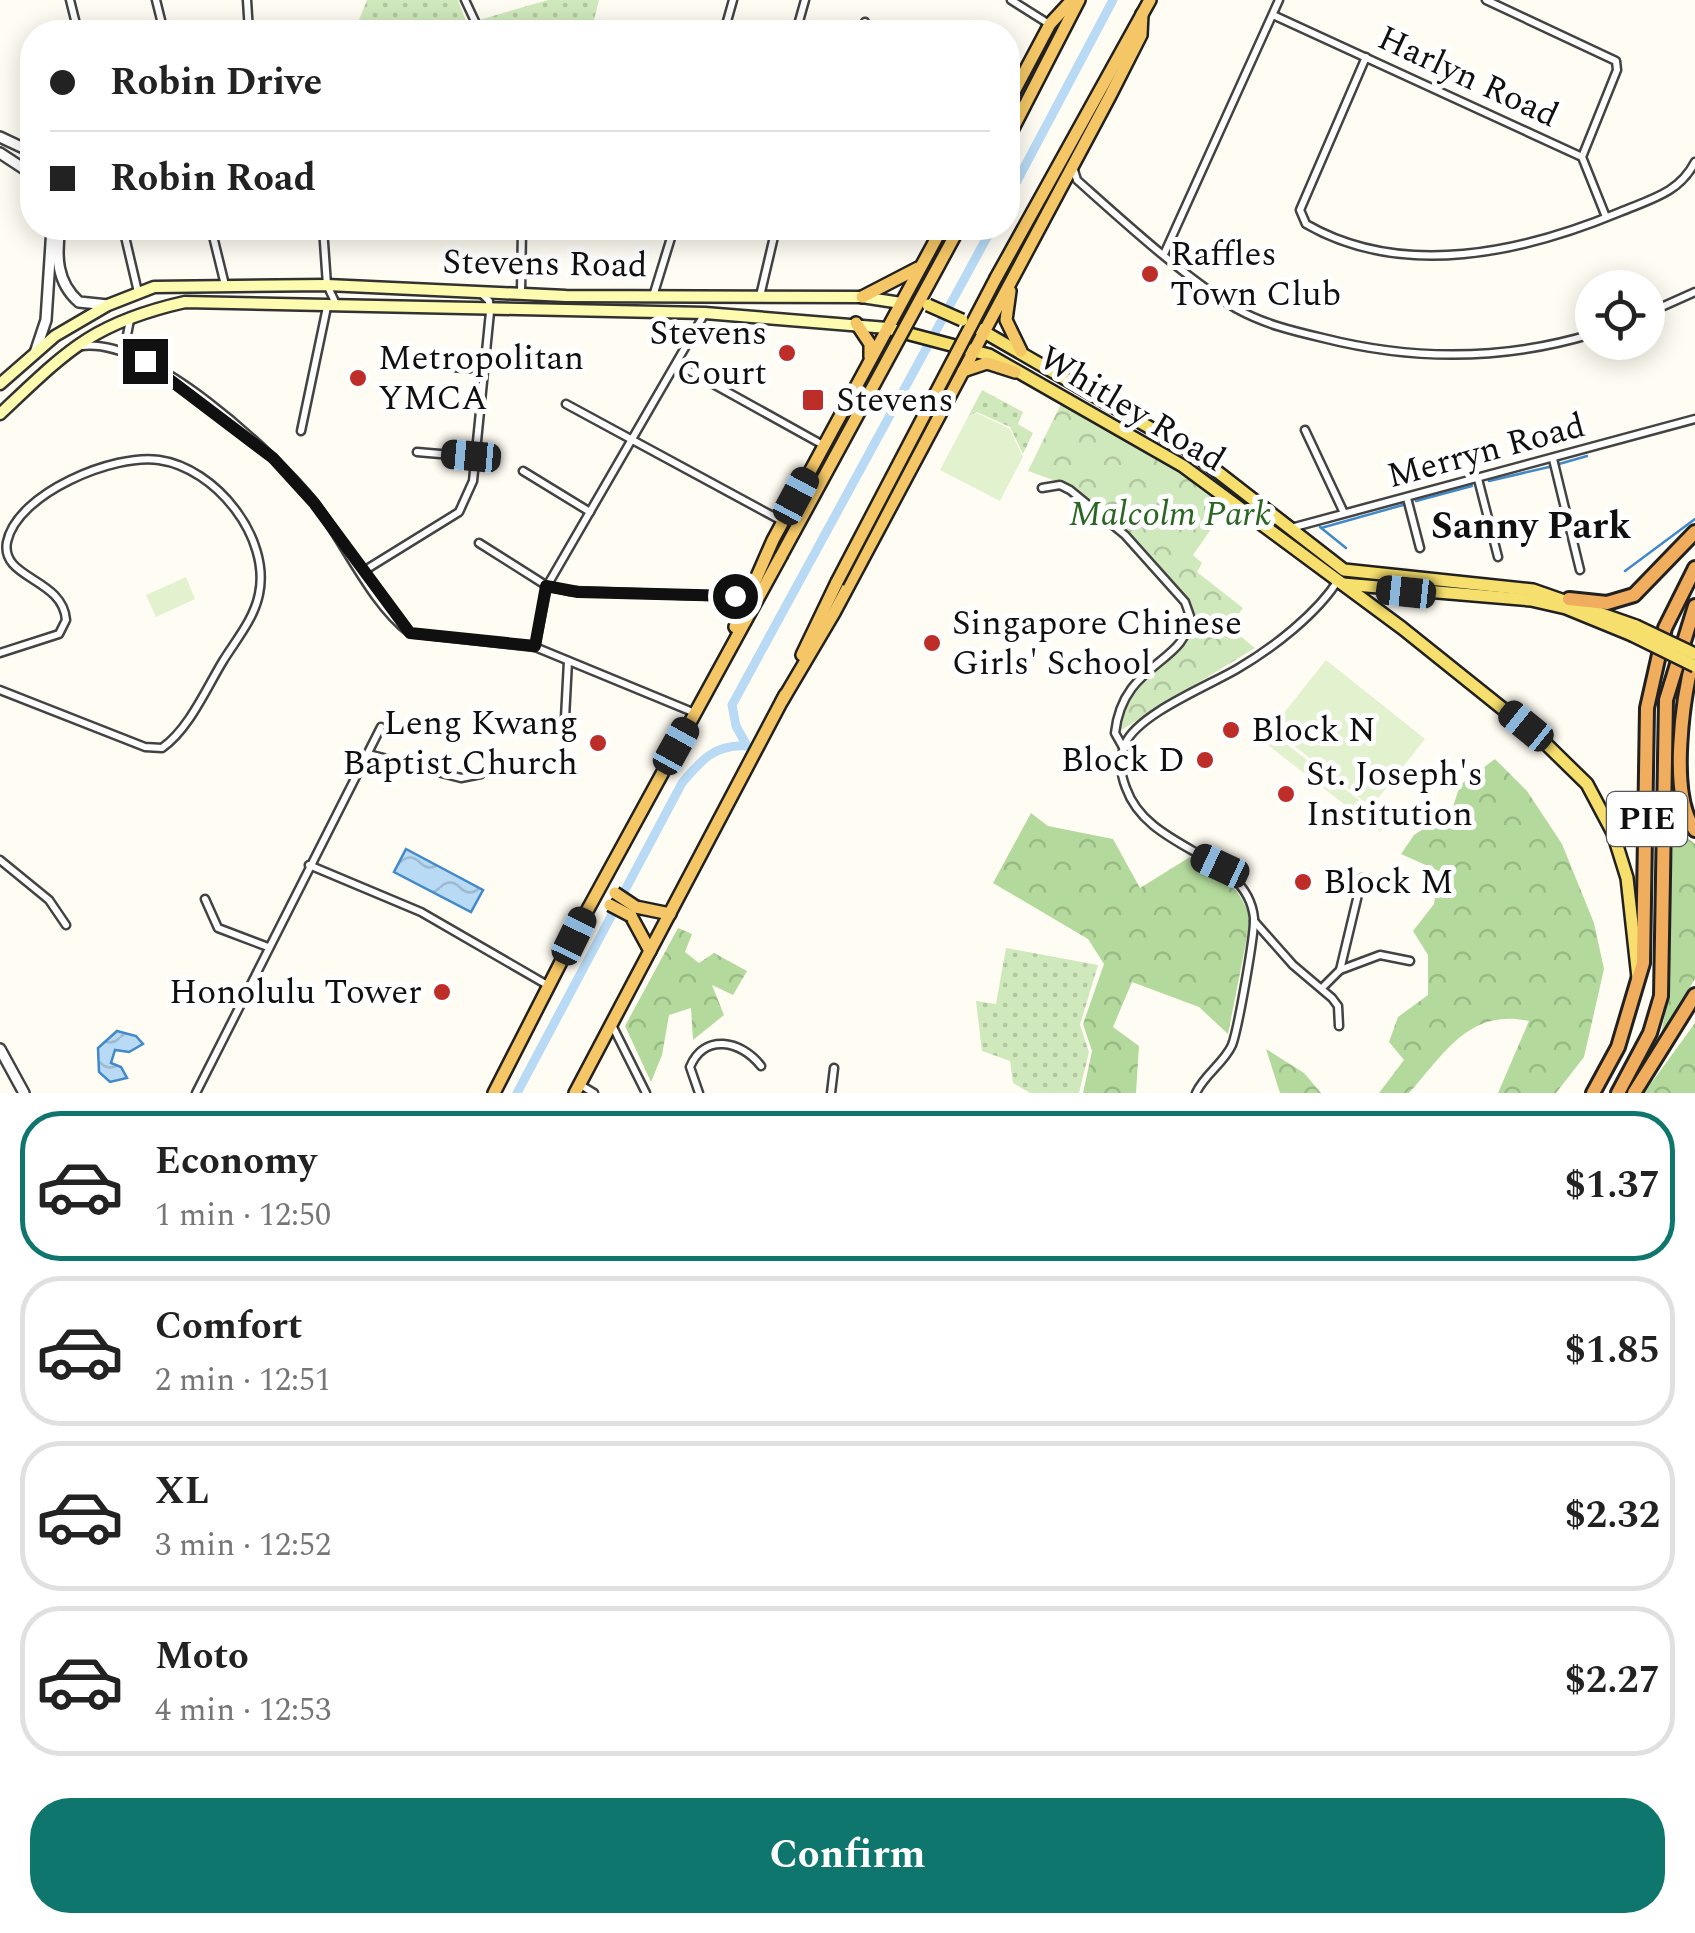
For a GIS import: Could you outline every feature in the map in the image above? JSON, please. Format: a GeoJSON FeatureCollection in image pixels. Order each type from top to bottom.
{"type":"FeatureCollection","features":[{"type":"Feature","properties":{"kind":"highway"},"geometry":{"type":"LineString","coordinates":[[1020,80],[1050,24],[1076,0]]}},
{"type":"Feature","properties":{"kind":"highway"},"geometry":{"type":"LineString","coordinates":[[1020,113],[1076,0]]}},
{"type":"Feature","properties":{"kind":"highway"},"geometry":{"type":"LineString","coordinates":[[577,1088],[782,700],[837,582],[1150,0]]}},
{"type":"Feature","properties":{"kind":"highway"},"geometry":{"type":"LineString","coordinates":[[782,700],[834,613],[1019,262],[1071,179],[1066,162]]}},
{"type":"Feature","properties":{"kind":"highway"},"geometry":{"type":"LineString","coordinates":[[732,647],[747,598],[782,522],[936,240]]}},
{"type":"Feature","properties":{"kind":"highway"},"geometry":{"type":"LineString","coordinates":[[494,1093],[612,865],[952,240]]}},
{"type":"Feature","properties":{"kind":"highway"},"geometry":{"type":"LineString","coordinates":[[1019,262],[1006,320],[1021,351]]}},
{"type":"Feature","properties":{"kind":"highway"},"geometry":{"type":"LineString","coordinates":[[862,297],[922,266]]}},
{"type":"Feature","properties":{"kind":"highway"},"geometry":{"type":"LineString","coordinates":[[856,323],[870,344],[870,357]]}},
{"type":"Feature","properties":{"kind":"highway"},"geometry":{"type":"LineString","coordinates":[[960,374],[976,364],[987,363],[1015,372]]}},
{"type":"Feature","properties":{"kind":"highway"},"geometry":{"type":"LineString","coordinates":[[1569,599],[1608,603],[1634,595],[1695,532]]}},
{"type":"Feature","properties":{"kind":"highway","name":"PIE"},"geometry":{"type":"LineString","coordinates":[[1593,1093],[1618,1047],[1640,982],[1645,949],[1648,708],[1665,628],[1695,568]]}},
{"type":"Feature","properties":{"kind":"highway","name":"PIE"},"geometry":{"type":"LineString","coordinates":[[1618,1093],[1650,1032],[1661,996],[1666,700],[1695,606]]}},
{"type":"Feature","properties":{"kind":"highway"},"geometry":{"type":"LineString","coordinates":[[1695,654],[1681,758],[1685,810],[1695,830]]}},
{"type":"Feature","properties":{"kind":"highway"},"geometry":{"type":"LineString","coordinates":[[612,865],[612,899]]}},
{"type":"Feature","properties":{"kind":"highway"},"geometry":{"type":"LineString","coordinates":[[612,899],[633,911],[670,914]]}},
{"type":"Feature","properties":{"kind":"highway"},"geometry":{"type":"LineString","coordinates":[[587,912],[612,899]]}},
{"type":"Feature","properties":{"kind":"highway"},"geometry":{"type":"LineString","coordinates":[[633,911],[650,951]]}},
{"type":"Feature","properties":{"kind":"highway"},"geometry":{"type":"LineString","coordinates":[[1634,1093],[1695,995]]}},
{"type":"Feature","properties":{"kind":"main road","name":"Stevens Road"},"geometry":{"type":"LineString","coordinates":[[0,384],[55,336],[138,292],[225,285],[326,285],[505,294],[862,297],[901,303]]}},
{"type":"Feature","properties":{"kind":"main road"},"geometry":{"type":"LineString","coordinates":[[505,294],[508,308],[522,313]]}},
{"type":"Feature","properties":{"kind":"main road","name":"Stevens Road"},"geometry":{"type":"LineString","coordinates":[[0,414],[71,348],[132,314],[185,302],[522,313],[705,314],[888,328]]}},
{"type":"Feature","properties":{"kind":"main road","name":"Whitley Road"},"geometry":{"type":"LineString","coordinates":[[901,303],[928,306],[962,320],[1192,452],[1344,570]]}},
{"type":"Feature","properties":{"kind":"main road","name":"Whitley Road"},"geometry":{"type":"LineString","coordinates":[[888,328],[974,349],[1183,466],[1504,708],[1587,784],[1604,811],[1628,878],[1634,962],[1640,982]]}},
{"type":"Feature","properties":{"kind":"main road"},"geometry":{"type":"LineString","coordinates":[[1344,570],[1376,576],[1473,581],[1569,599],[1634,630],[1695,666]]}},
{"type":"Feature","properties":{"kind":"main road"},"geometry":{"type":"LineString","coordinates":[[1336,583],[1531,600],[1634,630],[1695,654]]}},
{"type":"Feature","properties":{"kind":"street"},"geometry":{"type":"LineString","coordinates":[[1010,0],[1050,24]]}},
{"type":"Feature","properties":{"kind":"street"},"geometry":{"type":"LineString","coordinates":[[1164,252],[1280,0]]}},
{"type":"Feature","properties":{"kind":"street"},"geometry":{"type":"LineString","coordinates":[[1486,0],[1616,60],[1617,70],[1582,157]]}},
{"type":"Feature","properties":{"kind":"street","name":"Harlyn Road"},"geometry":{"type":"LineString","coordinates":[[1273,15],[1582,157],[1606,218]]}},
{"type":"Feature","properties":{"kind":"street"},"geometry":{"type":"LineString","coordinates":[[1366,57],[1302,203],[1301,218],[1306,224],[1380,250],[1414,255],[1505,250],[1606,218],[1682,185],[1695,162]]}},
{"type":"Feature","properties":{"kind":"street"},"geometry":{"type":"LineString","coordinates":[[1071,179],[1247,314],[1278,327],[1384,353],[1437,357],[1503,352],[1575,337]]}},
{"type":"Feature","properties":{"kind":"street"},"geometry":{"type":"LineString","coordinates":[[33,355],[44,330],[51,240]]}},
{"type":"Feature","properties":{"kind":"street"},"geometry":{"type":"LineString","coordinates":[[60,240],[59,274],[65,287],[79,302],[108,305]]}},
{"type":"Feature","properties":{"kind":"street"},"geometry":{"type":"LineString","coordinates":[[126,240],[138,292]]}},
{"type":"Feature","properties":{"kind":"street"},"geometry":{"type":"LineString","coordinates":[[214,240],[225,285]]}},
{"type":"Feature","properties":{"kind":"street"},"geometry":{"type":"LineString","coordinates":[[301,431],[332,307],[326,285],[324,240]]}},
{"type":"Feature","properties":{"kind":"street"},"geometry":{"type":"LineString","coordinates":[[521,294],[522,240]]}},
{"type":"Feature","properties":{"kind":"street"},"geometry":{"type":"LineString","coordinates":[[654,293],[670,240]]}},
{"type":"Feature","properties":{"kind":"street"},"geometry":{"type":"LineString","coordinates":[[760,296],[773,240]]}},
{"type":"Feature","properties":{"kind":"street"},"geometry":{"type":"LineString","coordinates":[[1665,305],[1695,292]]}},
{"type":"Feature","properties":{"kind":"street"},"geometry":{"type":"LineString","coordinates":[[362,572],[459,512],[470,495],[490,312],[489,301],[481,293]]}},
{"type":"Feature","properties":{"kind":"street"},"geometry":{"type":"LineString","coordinates":[[132,314],[127,335],[141,358]]}},
{"type":"Feature","properties":{"kind":"street"},"geometry":{"type":"LineString","coordinates":[[535,646],[546,586],[705,314]]}},
{"type":"Feature","properties":{"kind":"street"},"geometry":{"type":"LineString","coordinates":[[71,348],[114,348],[141,358],[273,458],[314,503],[410,633],[535,646],[695,713]]}},
{"type":"Feature","properties":{"kind":"street"},"geometry":{"type":"LineString","coordinates":[[676,364],[823,445]]}},
{"type":"Feature","properties":{"kind":"street"},"geometry":{"type":"LineString","coordinates":[[432,366],[484,369]]}},
{"type":"Feature","properties":{"kind":"street"},"geometry":{"type":"LineString","coordinates":[[566,404],[782,522]]}},
{"type":"Feature","properties":{"kind":"street","name":"Merryn Road"},"geometry":{"type":"LineString","coordinates":[[1288,528],[1695,419]]}},
{"type":"Feature","properties":{"kind":"street"},"geometry":{"type":"LineString","coordinates":[[1305,430],[1344,513]]}},
{"type":"Feature","properties":{"kind":"street"},"geometry":{"type":"LineString","coordinates":[[417,452],[475,456]]}},
{"type":"Feature","properties":{"kind":"street"},"geometry":{"type":"LineString","coordinates":[[0,653],[59,634],[66,620],[58,596],[22,573],[6,554],[6,542],[22,514],[62,484],[143,458],[178,464],[229,503],[248,529],[261,567],[254,612],[180,729],[162,748],[145,747],[0,690]]}},
{"type":"Feature","properties":{"kind":"street"},"geometry":{"type":"LineString","coordinates":[[1553,460],[1580,570]]}},
{"type":"Feature","properties":{"kind":"street"},"geometry":{"type":"LineString","coordinates":[[522,471],[590,512]]}},
{"type":"Feature","properties":{"kind":"street"},"geometry":{"type":"LineString","coordinates":[[1478,479],[1498,557]]}},
{"type":"Feature","properties":{"kind":"street"},"geometry":{"type":"LineString","coordinates":[[1042,488],[1060,485],[1070,490],[1125,536],[1184,602],[1190,616],[1178,646],[1134,680],[1124,695],[1116,733],[1124,749]]}},
{"type":"Feature","properties":{"kind":"street"},"geometry":{"type":"LineString","coordinates":[[1407,498],[1420,548]]}},
{"type":"Feature","properties":{"kind":"street"},"geometry":{"type":"LineString","coordinates":[[480,542],[546,586],[578,592],[747,598]]}},
{"type":"Feature","properties":{"kind":"street"},"geometry":{"type":"LineString","coordinates":[[1340,1026],[1338,1006],[1293,965],[1254,921],[1243,888],[1231,875],[1163,835],[1132,803],[1120,770],[1124,749],[1139,725],[1254,658],[1304,618],[1344,570]]}},
{"type":"Feature","properties":{"kind":"street"},"geometry":{"type":"LineString","coordinates":[[565,718],[568,660]]}},
{"type":"Feature","properties":{"kind":"street"},"geometry":{"type":"LineString","coordinates":[[196,1093],[381,727]]}},
{"type":"Feature","properties":{"kind":"street"},"geometry":{"type":"LineString","coordinates":[[368,754],[461,778],[480,774]]}},
{"type":"Feature","properties":{"kind":"street"},"geometry":{"type":"LineString","coordinates":[[0,860],[49,900],[66,925]]}},
{"type":"Feature","properties":{"kind":"street"},"geometry":{"type":"LineString","coordinates":[[309,866],[421,912],[550,986]]}},
{"type":"Feature","properties":{"kind":"street"},"geometry":{"type":"LineString","coordinates":[[1340,970],[1362,878]]}},
{"type":"Feature","properties":{"kind":"street"},"geometry":{"type":"LineString","coordinates":[[205,899],[218,928],[268,947]]}},
{"type":"Feature","properties":{"kind":"street"},"geometry":{"type":"LineString","coordinates":[[1196,1093],[1232,1044],[1254,921]]}},
{"type":"Feature","properties":{"kind":"street"},"geometry":{"type":"LineString","coordinates":[[1322,988],[1340,970],[1380,955],[1410,960]]}},
{"type":"Feature","properties":{"kind":"street"},"geometry":{"type":"LineString","coordinates":[[611,1023],[646,1093]]}},
{"type":"Feature","properties":{"kind":"street"},"geometry":{"type":"LineString","coordinates":[[699,1093],[690,1067],[696,1053],[706,1046],[726,1043],[751,1054],[761,1066]]}},
{"type":"Feature","properties":{"kind":"street"},"geometry":{"type":"LineString","coordinates":[[0,1049],[24,1093]]}},
{"type":"Feature","properties":{"kind":"street"},"geometry":{"type":"LineString","coordinates":[[831,1093],[834,1068]]}},
{"type":"Feature","properties":{"kind":"street"},"geometry":{"type":"LineString","coordinates":[[577,1088],[594,1093]]}},
{"type":"Feature","properties":{"kind":"green space"},"geometry":{"type":"Polygon","coordinates":[[[367,0],[458,0],[466,20],[359,20],[367,0]]]}},
{"type":"Feature","properties":{"kind":"green space"},"geometry":{"type":"Polygon","coordinates":[[[548,0],[599,0],[594,20],[479,20],[548,0]]]}},
{"type":"Feature","properties":{"kind":"green space"},"geometry":{"type":"Polygon","coordinates":[[[982,390],[1023,412],[1018,424],[1033,433],[1023,454],[1010,427],[977,412],[968,417],[982,390]]]}},
{"type":"Feature","properties":{"kind":"green space","name":"Malcolm Park"},"geometry":{"type":"Polygon","coordinates":[[[1061,404],[1180,470],[1228,505],[1193,555],[1202,563],[1197,572],[1243,608],[1229,627],[1255,648],[1118,732],[1131,692],[1182,649],[1189,640],[1194,617],[1190,602],[1128,533],[1072,487],[1028,471],[1061,404]]]}},
{"type":"Feature","properties":{"kind":"green space"},"geometry":{"type":"Polygon","coordinates":[[[977,413],[1010,429],[1023,457],[1000,501],[940,470],[968,417],[977,413]]]}},
{"type":"Feature","properties":{"kind":"green space"},"geometry":{"type":"Polygon","coordinates":[[[186,577],[195,599],[156,617],[146,595],[186,577]]]}},
{"type":"Feature","properties":{"kind":"green space"},"geometry":{"type":"Polygon","coordinates":[[[1326,660],[1425,739],[1371,807],[1272,728],[1326,660]]]}},
{"type":"Feature","properties":{"kind":"green space"},"geometry":{"type":"Polygon","coordinates":[[[1268,730],[1388,822],[1380,832],[1260,739],[1268,730]]]}},
{"type":"Feature","properties":{"kind":"green space"},"geometry":{"type":"Polygon","coordinates":[[[1495,759],[1527,791],[1562,844],[1594,923],[1604,969],[1584,1057],[1556,1093],[1498,1093],[1529,1021],[1490,1021],[1460,1037],[1409,1093],[1379,1093],[1404,1060],[1389,1042],[1398,1017],[1428,995],[1428,955],[1413,931],[1434,904],[1439,871],[1401,854],[1414,835],[1452,810],[1460,785],[1495,759]]]}},
{"type":"Feature","properties":{"kind":"green space"},"geometry":{"type":"Polygon","coordinates":[[[1031,813],[1048,826],[1113,839],[1140,888],[1190,857],[1229,882],[1247,910],[1250,922],[1228,1034],[1199,1007],[1132,982],[1113,1027],[1139,1046],[1136,1093],[1083,1093],[1092,1051],[1083,1024],[1104,964],[1088,939],[993,883],[1031,813]]]}},
{"type":"Feature","properties":{"kind":"green space"},"geometry":{"type":"Polygon","coordinates":[[[1673,827],[1695,844],[1695,979],[1661,1035],[1668,996],[1673,827]]]}},
{"type":"Feature","properties":{"kind":"green space"},"geometry":{"type":"Polygon","coordinates":[[[678,928],[692,934],[685,952],[699,963],[714,953],[747,971],[733,995],[712,985],[724,1015],[693,1040],[691,1008],[669,1015],[662,1055],[651,1082],[625,1026],[678,928]]]}},
{"type":"Feature","properties":{"kind":"green space"},"geometry":{"type":"Polygon","coordinates":[[[1006,948],[1098,965],[1080,1025],[1089,1052],[1079,1093],[1030,1093],[1013,1083],[1010,1061],[982,1051],[976,1001],[996,1004],[1006,948]]]}},
{"type":"Feature","properties":{"kind":"green space"},"geometry":{"type":"Polygon","coordinates":[[[1695,1023],[1695,1093],[1644,1093],[1695,1023]]]}},
{"type":"Feature","properties":{"kind":"green space"},"geometry":{"type":"Polygon","coordinates":[[[1266,1049],[1304,1073],[1321,1093],[1280,1093],[1266,1049]]]}},
{"type":"Feature","properties":{"kind":"water"},"geometry":{"type":"Polygon","coordinates":[[[406,849],[483,890],[471,912],[394,872],[406,849]]]}},
{"type":"Feature","properties":{"kind":"water"},"geometry":{"type":"Polygon","coordinates":[[[117,1031],[136,1036],[143,1044],[129,1052],[115,1050],[111,1063],[121,1067],[127,1078],[110,1082],[99,1072],[98,1048],[117,1031]]]}},
{"type":"Feature","properties":{"kind":"waterway"},"geometry":{"type":"LineString","coordinates":[[1020,175],[1113,0]]}},
{"type":"Feature","properties":{"kind":"waterway"},"geometry":{"type":"LineString","coordinates":[[747,746],[736,726],[732,705],[985,240]]}},
{"type":"Feature","properties":{"kind":"waterway"},"geometry":{"type":"LineString","coordinates":[[1559,464],[1587,456]]}},
{"type":"Feature","properties":{"kind":"waterway"},"geometry":{"type":"LineString","coordinates":[[1489,481],[1549,467]]}},
{"type":"Feature","properties":{"kind":"waterway"},"geometry":{"type":"LineString","coordinates":[[1416,501],[1472,486]]}},
{"type":"Feature","properties":{"kind":"waterway"},"geometry":{"type":"LineString","coordinates":[[1321,528],[1403,505]]}},
{"type":"Feature","properties":{"kind":"waterway"},"geometry":{"type":"LineString","coordinates":[[1625,571],[1695,519]]}},
{"type":"Feature","properties":{"kind":"waterway"},"geometry":{"type":"LineString","coordinates":[[1320,527],[1346,548]]}},
{"type":"Feature","properties":{"kind":"waterway"},"geometry":{"type":"LineString","coordinates":[[517,1093],[682,783],[717,751],[747,746]]}},
{"type":"Feature","properties":{"kind":"place","name":"Raffles Town Club"},"geometry":{"type":"Point","coordinates":[1150,274]}},
{"type":"Feature","properties":{"kind":"place","name":"Stevens Court"},"geometry":{"type":"Point","coordinates":[787,353]}},
{"type":"Feature","properties":{"kind":"place","name":"Metropolitan YMCA"},"geometry":{"type":"Point","coordinates":[358,378]}},
{"type":"Feature","properties":{"kind":"place","name":"Stevens"},"geometry":{"type":"Point","coordinates":[813,400]}},
{"type":"Feature","properties":{"kind":"place","name":"Singapore Chinese Girls' School"},"geometry":{"type":"Point","coordinates":[932,643]}},
{"type":"Feature","properties":{"kind":"place","name":"Block N"},"geometry":{"type":"Point","coordinates":[1231,730]}},
{"type":"Feature","properties":{"kind":"place","name":"Leng Kwang Baptist Church"},"geometry":{"type":"Point","coordinates":[598,743]}},
{"type":"Feature","properties":{"kind":"place","name":"Block D"},"geometry":{"type":"Point","coordinates":[1205,760]}},
{"type":"Feature","properties":{"kind":"place","name":"St. Joseph's Institution"},"geometry":{"type":"Point","coordinates":[1286,794]}},
{"type":"Feature","properties":{"kind":"place","name":"Block M"},"geometry":{"type":"Point","coordinates":[1303,882]}},
{"type":"Feature","properties":{"kind":"place","name":"Honolulu Tower"},"geometry":{"type":"Point","coordinates":[442,992]}},
{"type":"Feature","properties":{"kind":"district","name":"Sanny Park"},"geometry":{"type":"Point","coordinates":[1531,527]}},
{"type":"Feature","properties":{"kind":"route"},"geometry":{"type":"LineString","coordinates":[[145,361],[273,458],[314,503],[404,629],[415,635],[535,646],[546,586],[578,592],[735,596]]}}]}
